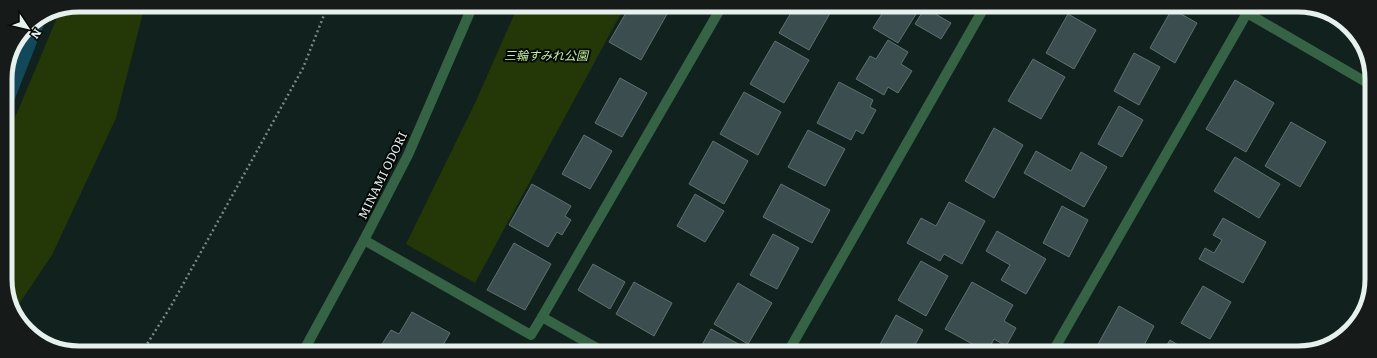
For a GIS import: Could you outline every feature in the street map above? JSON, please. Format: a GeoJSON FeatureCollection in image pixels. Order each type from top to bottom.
{"type":"FeatureCollection","features":[{"type":"Feature","properties":{"kind":"street","name":"MINAMI ODORI"},"geometry":{"type":"LineString","coordinates":[[306,346],[408,155],[470,12]]}},
{"type":"Feature","properties":{"kind":"street"},"geometry":{"type":"LineString","coordinates":[[364,240],[531,335],[719,12]]}},
{"type":"Feature","properties":{"kind":"street"},"geometry":{"type":"LineString","coordinates":[[791,346],[982,12]]}},
{"type":"Feature","properties":{"kind":"street"},"geometry":{"type":"LineString","coordinates":[[1056,346],[1248,12]]}},
{"type":"Feature","properties":{"kind":"street"},"geometry":{"type":"LineString","coordinates":[[1252,12],[1365,82]]}},
{"type":"Feature","properties":{"kind":"street"},"geometry":{"type":"LineString","coordinates":[[542,317],[593,346]]}},
{"type":"Feature","properties":{"kind":"path"},"geometry":{"type":"LineString","coordinates":[[146,346],[171,306],[303,68],[325,12]]}},
{"type":"Feature","properties":{"kind":"green space"},"geometry":{"type":"Polygon","coordinates":[[[79,12],[143,12],[116,118],[52,255],[18,306],[13,292],[12,279],[12,122],[58,16],[66,13],[79,12]]]}},
{"type":"Feature","properties":{"kind":"green space","name":"三輪すみれ公園"},"geometry":{"type":"Polygon","coordinates":[[[515,12],[622,12],[475,283],[406,244],[476,101],[515,12]]]}},
{"type":"Feature","properties":{"kind":"water"},"geometry":{"type":"Polygon","coordinates":[[[46,21],[12,106],[12,74],[14,62],[19,49],[26,38],[46,21]]]}},
{"type":"Feature","properties":{"kind":"building"},"geometry":{"type":"Polygon","coordinates":[[[626,12],[664,12],[667,14],[641,60],[609,42],[626,12]]]}},
{"type":"Feature","properties":{"kind":"building"},"geometry":{"type":"Polygon","coordinates":[[[791,12],[831,12],[809,50],[779,33],[791,12]]]}},
{"type":"Feature","properties":{"kind":"building"},"geometry":{"type":"Polygon","coordinates":[[[883,12],[917,12],[898,43],[873,28],[883,12]]]}},
{"type":"Feature","properties":{"kind":"building"},"geometry":{"type":"Polygon","coordinates":[[[922,12],[932,12],[951,23],[941,39],[915,24],[922,12]]]}},
{"type":"Feature","properties":{"kind":"building"},"geometry":{"type":"Polygon","coordinates":[[[1170,12],[1177,12],[1197,23],[1175,63],[1150,48],[1170,12]]]}},
{"type":"Feature","properties":{"kind":"building"},"geometry":{"type":"Polygon","coordinates":[[[1068,14],[1096,30],[1074,69],[1046,53],[1068,14]]]}},
{"type":"Feature","properties":{"kind":"building"},"geometry":{"type":"Polygon","coordinates":[[[888,40],[908,52],[901,64],[912,71],[898,93],[888,87],[884,95],[856,79],[870,56],[876,59],[888,40]]]}},
{"type":"Feature","properties":{"kind":"building"},"geometry":{"type":"Polygon","coordinates":[[[775,41],[809,60],[784,103],[750,84],[775,41]]]}},
{"type":"Feature","properties":{"kind":"building"},"geometry":{"type":"Polygon","coordinates":[[[1134,53],[1160,67],[1139,105],[1114,91],[1134,53]]]}},
{"type":"Feature","properties":{"kind":"building"},"geometry":{"type":"Polygon","coordinates":[[[1033,59],[1065,77],[1041,119],[1008,101],[1033,59]]]}},
{"type":"Feature","properties":{"kind":"building"},"geometry":{"type":"Polygon","coordinates":[[[620,78],[647,93],[622,137],[595,123],[620,78]]]}},
{"type":"Feature","properties":{"kind":"building"},"geometry":{"type":"Polygon","coordinates":[[[1235,80],[1274,103],[1246,152],[1206,129],[1235,80]]]}},
{"type":"Feature","properties":{"kind":"building"},"geometry":{"type":"Polygon","coordinates":[[[839,82],[873,100],[870,107],[876,110],[863,134],[856,130],[851,140],[817,123],[839,82]]]}},
{"type":"Feature","properties":{"kind":"building"},"geometry":{"type":"Polygon","coordinates":[[[744,92],[781,112],[758,155],[720,134],[744,92]]]}},
{"type":"Feature","properties":{"kind":"building"},"geometry":{"type":"Polygon","coordinates":[[[1119,106],[1143,120],[1122,157],[1098,144],[1119,106]]]}},
{"type":"Feature","properties":{"kind":"building"},"geometry":{"type":"Polygon","coordinates":[[[1291,122],[1326,142],[1300,187],[1265,166],[1291,122]]]}},
{"type":"Feature","properties":{"kind":"building"},"geometry":{"type":"Polygon","coordinates":[[[994,128],[1023,145],[994,198],[965,181],[994,128]]]}},
{"type":"Feature","properties":{"kind":"building"},"geometry":{"type":"Polygon","coordinates":[[[808,130],[845,149],[825,186],[788,167],[808,130]]]}},
{"type":"Feature","properties":{"kind":"building"},"geometry":{"type":"Polygon","coordinates":[[[584,135],[612,151],[590,189],[562,174],[584,135]]]}},
{"type":"Feature","properties":{"kind":"building"},"geometry":{"type":"Polygon","coordinates":[[[713,141],[748,161],[724,204],[689,184],[713,141]]]}},
{"type":"Feature","properties":{"kind":"building"},"geometry":{"type":"Polygon","coordinates":[[[1036,151],[1071,171],[1081,152],[1107,167],[1084,207],[1024,173],[1036,151]]]}},
{"type":"Feature","properties":{"kind":"building"},"geometry":{"type":"Polygon","coordinates":[[[1235,157],[1280,184],[1259,218],[1214,191],[1235,157]]]}},
{"type":"Feature","properties":{"kind":"building"},"geometry":{"type":"Polygon","coordinates":[[[532,184],[571,206],[565,216],[571,220],[562,235],[557,232],[548,247],[509,225],[532,184]]]}},
{"type":"Feature","properties":{"kind":"building"},"geometry":{"type":"Polygon","coordinates":[[[781,184],[830,210],[812,243],[763,217],[781,184]]]}},
{"type":"Feature","properties":{"kind":"building"},"geometry":{"type":"Polygon","coordinates":[[[695,194],[724,211],[705,242],[677,226],[695,194]]]}},
{"type":"Feature","properties":{"kind":"building"},"geometry":{"type":"Polygon","coordinates":[[[949,202],[985,221],[962,264],[944,254],[940,261],[907,243],[921,218],[936,226],[949,202]]]}},
{"type":"Feature","properties":{"kind":"building"},"geometry":{"type":"Polygon","coordinates":[[[1062,206],[1088,220],[1069,257],[1043,243],[1062,206]]]}},
{"type":"Feature","properties":{"kind":"building"},"geometry":{"type":"Polygon","coordinates":[[[1223,218],[1266,242],[1243,283],[1199,259],[1205,248],[1214,253],[1222,240],[1213,235],[1223,218]]]}},
{"type":"Feature","properties":{"kind":"building"},"geometry":{"type":"Polygon","coordinates":[[[997,231],[1046,259],[1026,294],[1001,280],[1010,265],[986,251],[997,231]]]}},
{"type":"Feature","properties":{"kind":"building"},"geometry":{"type":"Polygon","coordinates":[[[773,234],[799,248],[777,289],[750,275],[773,234]]]}},
{"type":"Feature","properties":{"kind":"building"},"geometry":{"type":"Polygon","coordinates":[[[514,243],[551,264],[525,310],[487,290],[514,243]]]}},
{"type":"Feature","properties":{"kind":"building"},"geometry":{"type":"Polygon","coordinates":[[[921,261],[948,276],[926,316],[898,300],[921,261]]]}},
{"type":"Feature","properties":{"kind":"building"},"geometry":{"type":"Polygon","coordinates":[[[593,264],[625,282],[610,309],[578,290],[593,264]]]}},
{"type":"Feature","properties":{"kind":"building"},"geometry":{"type":"Polygon","coordinates":[[[634,282],[672,303],[654,336],[616,314],[634,282]]]}},
{"type":"Feature","properties":{"kind":"building"},"geometry":{"type":"Polygon","coordinates":[[[972,282],[1013,305],[1004,321],[1016,328],[1006,346],[994,339],[990,346],[976,346],[945,329],[972,282]]]}},
{"type":"Feature","properties":{"kind":"building"},"geometry":{"type":"Polygon","coordinates":[[[738,283],[772,303],[748,344],[714,324],[738,283]]]}},
{"type":"Feature","properties":{"kind":"building"},"geometry":{"type":"Polygon","coordinates":[[[1203,286],[1231,302],[1210,339],[1181,323],[1203,286]]]}},
{"type":"Feature","properties":{"kind":"building"},"geometry":{"type":"Polygon","coordinates":[[[1119,306],[1154,326],[1144,346],[1097,346],[1119,306]]]}},
{"type":"Feature","properties":{"kind":"building"},"geometry":{"type":"Polygon","coordinates":[[[412,312],[450,333],[442,346],[381,346],[391,330],[399,334],[412,312]]]}},
{"type":"Feature","properties":{"kind":"building"},"geometry":{"type":"Polygon","coordinates":[[[896,315],[923,330],[914,346],[879,346],[896,315]]]}},
{"type":"Feature","properties":{"kind":"building"},"geometry":{"type":"Polygon","coordinates":[[[711,329],[742,346],[701,346],[711,329]]]}},
{"type":"Feature","properties":{"kind":"building"},"geometry":{"type":"Polygon","coordinates":[[[1170,340],[1180,346],[1166,346],[1170,340]]]}}]}
